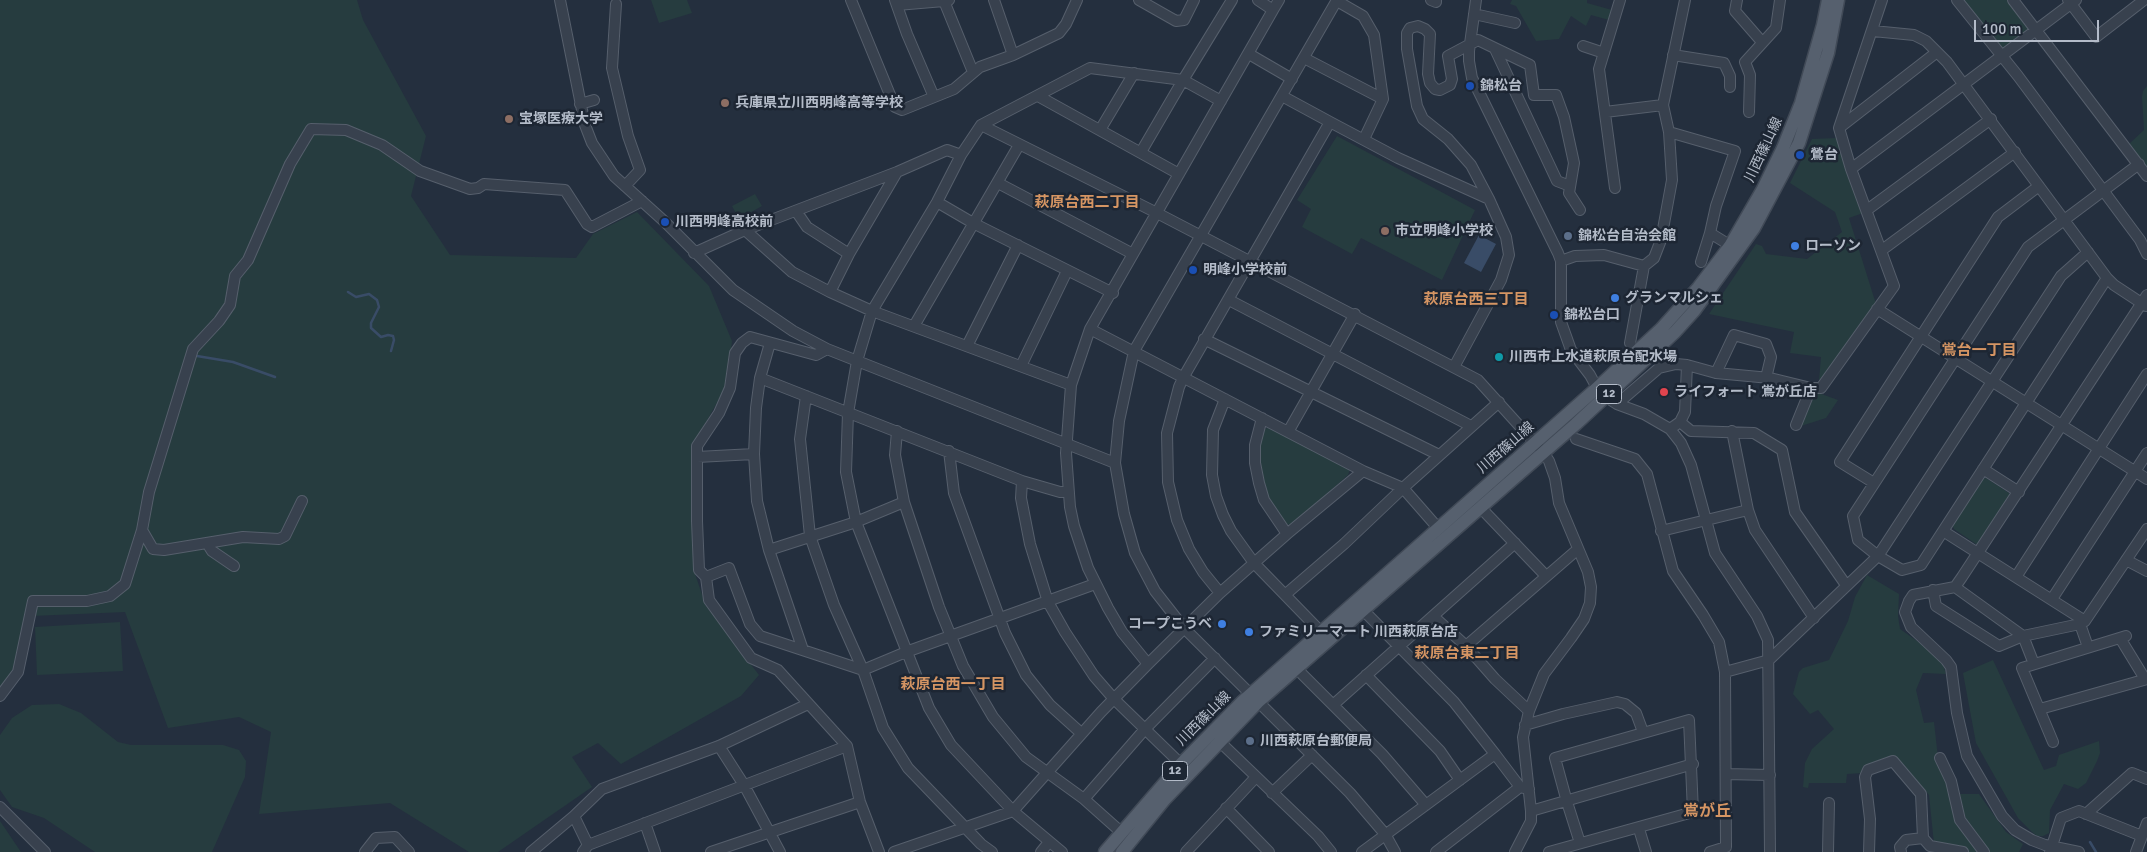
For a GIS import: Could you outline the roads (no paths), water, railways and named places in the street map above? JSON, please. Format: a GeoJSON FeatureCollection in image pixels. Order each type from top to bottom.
{"type":"FeatureCollection","features":[{"type":"Feature","properties":{"kind":"main road","name":"川西篠山線"},"geometry":{"type":"LineString","coordinates":[[1122,852],[1165,799],[1219,741],[1254,698],[1296,668],[1607,396],[1675,332],[1708,293],[1734,248],[1783,148],[1801,103],[1823,25],[1828,0]]}},
{"type":"Feature","properties":{"kind":"main road","name":"川西篠山線"},"geometry":{"type":"LineString","coordinates":[[1734,248],[1754,228],[1799,143],[1828,53],[1838,0]]}},
{"type":"Feature","properties":{"kind":"main road","name":"川西篠山線"},"geometry":{"type":"LineString","coordinates":[[1105,852],[1181,764],[1254,698],[1321,632],[1534,442],[1607,396]]}},
{"type":"Feature","properties":{"kind":"street"},"geometry":{"type":"LineString","coordinates":[[560,0],[580,104],[592,143],[614,176],[733,290],[762,312],[827,349],[1115,462]]}},
{"type":"Feature","properties":{"kind":"street"},"geometry":{"type":"LineString","coordinates":[[851,0],[895,107],[902,110],[954,89],[980,67],[1013,55],[1059,33],[1066,24],[1077,0]]}},
{"type":"Feature","properties":{"kind":"street"},"geometry":{"type":"LineString","coordinates":[[944,0],[973,72]]}},
{"type":"Feature","properties":{"kind":"street"},"geometry":{"type":"LineString","coordinates":[[934,97],[906,34],[896,2],[949,0]]}},
{"type":"Feature","properties":{"kind":"street"},"geometry":{"type":"LineString","coordinates":[[994,0],[1013,55]]}},
{"type":"Feature","properties":{"kind":"street"},"geometry":{"type":"LineString","coordinates":[[1139,0],[1176,21],[1184,20],[1194,0]]}},
{"type":"Feature","properties":{"kind":"street"},"geometry":{"type":"LineString","coordinates":[[1141,152],[1232,0]]}},
{"type":"Feature","properties":{"kind":"street"},"geometry":{"type":"LineString","coordinates":[[1258,0],[1273,10]]}},
{"type":"Feature","properties":{"kind":"street"},"geometry":{"type":"LineString","coordinates":[[1148,664],[1122,632],[1095,584],[1074,526],[1069,492],[1066,442],[1070,385],[1090,329],[1250,54],[1279,0]]}},
{"type":"Feature","properties":{"kind":"street"},"geometry":{"type":"LineString","coordinates":[[1364,139],[1383,99],[1374,35],[1363,16],[1337,0],[1134,351],[1118,421],[1115,462],[1124,514],[1136,554],[1155,591],[1184,628],[1350,793],[1384,834],[1395,852]]}},
{"type":"Feature","properties":{"kind":"street"},"geometry":{"type":"LineString","coordinates":[[1431,0],[1436,2],[1436,0]]}},
{"type":"Feature","properties":{"kind":"street"},"geometry":{"type":"LineString","coordinates":[[1476,0],[1469,62],[1472,78],[1561,261],[1560,322],[1565,337],[1571,350],[1607,396],[1670,429],[1681,443],[1691,465],[1715,553],[1757,616],[1768,640],[1770,852]]}},
{"type":"Feature","properties":{"kind":"street"},"geometry":{"type":"LineString","coordinates":[[1615,188],[1599,69],[1620,0]]}},
{"type":"Feature","properties":{"kind":"street"},"geometry":{"type":"LineString","coordinates":[[1630,343],[1644,266],[1654,258],[1665,222],[1672,180],[1669,132],[1663,105],[1685,0]]}},
{"type":"Feature","properties":{"kind":"street"},"geometry":{"type":"LineString","coordinates":[[1737,0],[1735,11],[1762,42]]}},
{"type":"Feature","properties":{"kind":"street"},"geometry":{"type":"LineString","coordinates":[[1749,112],[1750,75],[1744,62],[1776,28],[1780,0]]}},
{"type":"Feature","properties":{"kind":"street"},"geometry":{"type":"LineString","coordinates":[[1607,396],[1659,368],[1676,364],[1716,373],[1766,378],[1811,388],[1821,388],[1894,286],[1851,169],[1839,128],[1873,32],[1882,0]]}},
{"type":"Feature","properties":{"kind":"street"},"geometry":{"type":"LineString","coordinates":[[1957,0],[2002,55],[2104,191],[2140,240],[2147,254]]}},
{"type":"Feature","properties":{"kind":"street"},"geometry":{"type":"LineString","coordinates":[[2014,0],[2147,176]]}},
{"type":"Feature","properties":{"kind":"street"},"geometry":{"type":"LineString","coordinates":[[1851,169],[2071,1],[2096,37],[2144,0]]}},
{"type":"Feature","properties":{"kind":"street"},"geometry":{"type":"LineString","coordinates":[[616,4],[612,68],[628,136],[640,170],[625,186]]}},
{"type":"Feature","properties":{"kind":"street"},"geometry":{"type":"LineString","coordinates":[[1474,14],[1514,23]]}},
{"type":"Feature","properties":{"kind":"street"},"geometry":{"type":"LineString","coordinates":[[1454,367],[1501,280],[1509,255],[1506,237],[1471,165],[1448,139],[1423,119],[1417,106],[1407,49],[1407,33],[1410,28],[1418,26],[1425,28],[1430,34],[1430,83],[1435,89],[1440,90],[1450,85],[1452,79],[1448,56],[1478,40],[1530,65],[1534,95],[1556,96],[1570,142],[1574,163],[1569,193],[1580,210]]}},
{"type":"Feature","properties":{"kind":"street"},"geometry":{"type":"LineString","coordinates":[[1873,32],[1897,32],[1914,35],[1926,41],[1964,84],[1991,119],[2107,278],[2114,285],[2145,301],[1955,587]]}},
{"type":"Feature","properties":{"kind":"street"},"geometry":{"type":"LineString","coordinates":[[1583,46],[1604,53]]}},
{"type":"Feature","properties":{"kind":"street"},"geometry":{"type":"LineString","coordinates":[[1495,49],[1556,181],[1570,186]]}},
{"type":"Feature","properties":{"kind":"street"},"geometry":{"type":"LineString","coordinates":[[1839,128],[1937,52]]}},
{"type":"Feature","properties":{"kind":"street"},"geometry":{"type":"LineString","coordinates":[[1250,54],[1292,79]]}},
{"type":"Feature","properties":{"kind":"street"},"geometry":{"type":"LineString","coordinates":[[1673,55],[1724,63],[1730,76],[1730,87]]}},
{"type":"Feature","properties":{"kind":"street"},"geometry":{"type":"LineString","coordinates":[[1304,58],[1383,99]]}},
{"type":"Feature","properties":{"kind":"street"},"geometry":{"type":"LineString","coordinates":[[1062,852],[1013,811],[951,745],[928,708],[856,522],[846,472],[848,413],[857,361],[872,311],[937,202],[961,155],[981,125],[1090,68],[1183,80],[1221,101]]}},
{"type":"Feature","properties":{"kind":"street"},"geometry":{"type":"LineString","coordinates":[[1100,130],[1134,74]]}},
{"type":"Feature","properties":{"kind":"street"},"geometry":{"type":"LineString","coordinates":[[1038,96],[1179,174]]}},
{"type":"Feature","properties":{"kind":"street"},"geometry":{"type":"LineString","coordinates":[[1282,96],[1398,158],[1489,199]]}},
{"type":"Feature","properties":{"kind":"street"},"geometry":{"type":"LineString","coordinates":[[580,104],[594,100]]}},
{"type":"Feature","properties":{"kind":"street"},"geometry":{"type":"LineString","coordinates":[[1605,112],[1663,105]]}},
{"type":"Feature","properties":{"kind":"street"},"geometry":{"type":"LineString","coordinates":[[1867,210],[1991,119]]}},
{"type":"Feature","properties":{"kind":"street"},"geometry":{"type":"LineString","coordinates":[[1220,594],[1203,572],[1189,549],[1177,520],[1168,482],[1167,433],[1179,387],[1204,339],[1229,300],[1330,122]]}},
{"type":"Feature","properties":{"kind":"street"},"geometry":{"type":"LineString","coordinates":[[981,125],[1355,314],[1478,380],[1543,452],[1549,461],[1555,478],[1559,503],[1588,572],[1591,587],[1590,603],[1580,625],[1544,674],[1529,711],[1523,737],[1524,788],[1532,811],[1527,830],[1515,852]]}},
{"type":"Feature","properties":{"kind":"street"},"geometry":{"type":"LineString","coordinates":[[0,696],[18,672],[33,601],[87,601],[110,596],[125,584],[142,530],[149,492],[193,349],[219,322],[230,305],[235,276],[248,260],[290,164],[311,129],[346,130],[382,145],[420,171],[470,189],[478,188],[484,184],[565,190],[587,224],[592,227],[642,201]]}},
{"type":"Feature","properties":{"kind":"street"},"geometry":{"type":"LineString","coordinates":[[1669,132],[1735,151],[1716,206],[1701,262]]}},
{"type":"Feature","properties":{"kind":"street"},"geometry":{"type":"LineString","coordinates":[[914,326],[1019,145]]}},
{"type":"Feature","properties":{"kind":"street"},"geometry":{"type":"LineString","coordinates":[[694,253],[745,230],[897,172],[947,150],[961,155]]}},
{"type":"Feature","properties":{"kind":"street"},"geometry":{"type":"LineString","coordinates":[[1882,250],[2015,152]]}},
{"type":"Feature","properties":{"kind":"street"},"geometry":{"type":"LineString","coordinates":[[2107,278],[1921,565],[1902,570],[1878,556],[1858,540],[1853,516],[2028,247],[2139,164]]}},
{"type":"Feature","properties":{"kind":"street"},"geometry":{"type":"LineString","coordinates":[[830,292],[849,254],[897,172]]}},
{"type":"Feature","properties":{"kind":"street"},"geometry":{"type":"LineString","coordinates":[[998,183],[1134,254]]}},
{"type":"Feature","properties":{"kind":"street"},"geometry":{"type":"LineString","coordinates":[[1874,484],[1840,462],[1998,218],[2039,186]]}},
{"type":"Feature","properties":{"kind":"street"},"geometry":{"type":"LineString","coordinates":[[937,202],[973,223],[1112,293]]}},
{"type":"Feature","properties":{"kind":"street"},"geometry":{"type":"LineString","coordinates":[[796,211],[807,227],[849,254]]}},
{"type":"Feature","properties":{"kind":"street"},"geometry":{"type":"LineString","coordinates":[[745,230],[792,272],[830,292],[872,311],[1070,385]]}},
{"type":"Feature","properties":{"kind":"street"},"geometry":{"type":"LineString","coordinates":[[1710,233],[1734,248]]}},
{"type":"Feature","properties":{"kind":"street"},"geometry":{"type":"LineString","coordinates":[[967,346],[1018,245]]}},
{"type":"Feature","properties":{"kind":"street"},"geometry":{"type":"LineString","coordinates":[[1725,672],[1769,660],[1878,556],[1991,380],[2061,276],[2088,252]]}},
{"type":"Feature","properties":{"kind":"street"},"geometry":{"type":"LineString","coordinates":[[1561,261],[1575,256],[1604,255],[1644,266]]}},
{"type":"Feature","properties":{"kind":"street"},"geometry":{"type":"LineString","coordinates":[[1021,366],[1067,271]]}},
{"type":"Feature","properties":{"kind":"street"},"geometry":{"type":"LineString","coordinates":[[1229,300],[1471,426]]}},
{"type":"Feature","properties":{"kind":"street"},"geometry":{"type":"LineString","coordinates":[[1877,309],[2147,479]]}},
{"type":"Feature","properties":{"kind":"street"},"geometry":{"type":"LineString","coordinates":[[1288,432],[1355,314]]}},
{"type":"Feature","properties":{"kind":"street"},"geometry":{"type":"LineString","coordinates":[[1090,329],[1363,471],[1403,488],[1438,528]]}},
{"type":"Feature","properties":{"kind":"street"},"geometry":{"type":"LineString","coordinates":[[1716,373],[1734,335],[1766,344],[1771,357],[1766,378]]}},
{"type":"Feature","properties":{"kind":"street"},"geometry":{"type":"LineString","coordinates":[[827,349],[816,355],[750,337],[742,342],[735,353],[730,388],[719,413],[698,446],[697,521],[699,570],[706,577],[709,600],[750,658],[778,670],[847,746],[860,802],[879,852]]}},
{"type":"Feature","properties":{"kind":"street"},"geometry":{"type":"LineString","coordinates":[[1204,339],[1439,455]]}},
{"type":"Feature","properties":{"kind":"street"},"geometry":{"type":"LineString","coordinates":[[770,344],[760,378],[756,408],[754,454],[757,501],[769,550],[803,650]]}},
{"type":"Feature","properties":{"kind":"street"},"geometry":{"type":"LineString","coordinates":[[1670,429],[1680,422],[1685,412],[1686,365]]}},
{"type":"Feature","properties":{"kind":"street"},"geometry":{"type":"LineString","coordinates":[[2016,577],[2147,374]]}},
{"type":"Feature","properties":{"kind":"street"},"geometry":{"type":"LineString","coordinates":[[760,378],[1022,480],[1060,492],[1069,492]]}},
{"type":"Feature","properties":{"kind":"street"},"geometry":{"type":"LineString","coordinates":[[1796,425],[1811,388]]}},
{"type":"Feature","properties":{"kind":"street"},"geometry":{"type":"LineString","coordinates":[[806,396],[800,439],[810,536],[834,605],[863,670],[884,728],[908,768],[992,852]]}},
{"type":"Feature","properties":{"kind":"street"},"geometry":{"type":"LineString","coordinates":[[1225,399],[1213,430],[1212,475],[1216,496],[1231,531],[1254,563],[1321,632]]}},
{"type":"Feature","properties":{"kind":"street"},"geometry":{"type":"LineString","coordinates":[[1286,594],[1344,544],[1499,402]]}},
{"type":"Feature","properties":{"kind":"street"},"geometry":{"type":"LineString","coordinates":[[1262,418],[1255,445],[1255,463],[1259,483],[1264,500],[1287,534]]}},
{"type":"Feature","properties":{"kind":"street"},"geometry":{"type":"LineString","coordinates":[[1680,422],[1691,431],[1754,433],[1782,450],[1795,512],[1846,585]]}},
{"type":"Feature","properties":{"kind":"street"},"geometry":{"type":"LineString","coordinates":[[896,431],[895,455],[904,502],[950,637],[963,666],[993,717],[1026,757],[1084,799],[1121,832]]}},
{"type":"Feature","properties":{"kind":"street"},"geometry":{"type":"LineString","coordinates":[[1732,431],[1748,510],[1755,530],[1814,618]]}},
{"type":"Feature","properties":{"kind":"street"},"geometry":{"type":"LineString","coordinates":[[1576,439],[1635,459],[1648,474],[1661,531],[1673,571],[1703,615],[1718,642],[1725,672],[1726,847],[1710,852]]}},
{"type":"Feature","properties":{"kind":"street"},"geometry":{"type":"LineString","coordinates":[[949,451],[954,493],[1000,619],[1026,675],[1050,705],[1081,734]]}},
{"type":"Feature","properties":{"kind":"street"},"geometry":{"type":"LineString","coordinates":[[2052,599],[2147,453]]}},
{"type":"Feature","properties":{"kind":"street"},"geometry":{"type":"LineString","coordinates":[[698,457],[754,454]]}},
{"type":"Feature","properties":{"kind":"street"},"geometry":{"type":"LineString","coordinates":[[1983,469],[2019,492]]}},
{"type":"Feature","properties":{"kind":"street"},"geometry":{"type":"LineString","coordinates":[[894,852],[918,849],[966,828],[1013,811],[1081,734],[1184,628],[1287,534],[1363,471]]}},
{"type":"Feature","properties":{"kind":"street"},"geometry":{"type":"LineString","coordinates":[[1022,480],[1021,498],[1030,544],[1048,602],[1079,654],[1114,699],[1181,764]]}},
{"type":"Feature","properties":{"kind":"street"},"geometry":{"type":"LineString","coordinates":[[142,530],[153,549],[164,550],[244,537],[279,539],[285,536],[297,521],[302,501]]}},
{"type":"Feature","properties":{"kind":"street"},"geometry":{"type":"LineString","coordinates":[[769,550],[856,522],[904,502]]}},
{"type":"Feature","properties":{"kind":"street"},"geometry":{"type":"LineString","coordinates":[[1480,507],[1546,576]]}},
{"type":"Feature","properties":{"kind":"street"},"geometry":{"type":"LineString","coordinates":[[1661,531],[1748,510]]}},
{"type":"Feature","properties":{"kind":"street"},"geometry":{"type":"LineString","coordinates":[[1933,590],[1936,606],[1999,646],[2023,636],[2082,622],[2147,529]]}},
{"type":"Feature","properties":{"kind":"street"},"geometry":{"type":"LineString","coordinates":[[1943,531],[2052,599],[2082,622],[2088,647]]}},
{"type":"Feature","properties":{"kind":"street"},"geometry":{"type":"LineString","coordinates":[[207,543],[212,551],[234,566]]}},
{"type":"Feature","properties":{"kind":"street"},"geometry":{"type":"LineString","coordinates":[[1332,705],[1400,647],[1515,543]]}},
{"type":"Feature","properties":{"kind":"street"},"geometry":{"type":"LineString","coordinates":[[1466,646],[1578,549]]}},
{"type":"Feature","properties":{"kind":"street"},"geometry":{"type":"LineString","coordinates":[[2126,560],[2147,572]]}},
{"type":"Feature","properties":{"kind":"street"},"geometry":{"type":"LineString","coordinates":[[706,577],[729,568],[750,624],[760,636],[863,670],[906,652],[1095,584]]}},
{"type":"Feature","properties":{"kind":"street"},"geometry":{"type":"LineString","coordinates":[[2034,664],[2023,636],[1955,587],[1913,595],[1906,606],[1906,617],[1911,627],[1946,660],[1950,667],[1967,756],[2002,816],[2015,830],[2032,840],[2052,849],[2079,852]]}},
{"type":"Feature","properties":{"kind":"street"},"geometry":{"type":"LineString","coordinates":[[1363,610],[1454,702],[1524,788]]}},
{"type":"Feature","properties":{"kind":"street"},"geometry":{"type":"LineString","coordinates":[[1433,616],[1466,646],[1495,679],[1529,711]]}},
{"type":"Feature","properties":{"kind":"street"},"geometry":{"type":"LineString","coordinates":[[2040,709],[2146,679],[2123,637],[2022,668],[2053,742]]}},
{"type":"Feature","properties":{"kind":"street"},"geometry":{"type":"LineString","coordinates":[[1084,799],[1145,729],[1215,658]]}},
{"type":"Feature","properties":{"kind":"street"},"geometry":{"type":"LineString","coordinates":[[1296,668],[1382,754],[1426,806]]}},
{"type":"Feature","properties":{"kind":"street"},"geometry":{"type":"LineString","coordinates":[[1366,675],[1440,751],[1460,780]]}},
{"type":"Feature","properties":{"kind":"street"},"geometry":{"type":"LineString","coordinates":[[1525,725],[1617,702],[1625,704],[1636,713],[1643,732]]}},
{"type":"Feature","properties":{"kind":"street"},"geometry":{"type":"LineString","coordinates":[[531,852],[602,790],[719,746],[808,704]]}},
{"type":"Feature","properties":{"kind":"street"},"geometry":{"type":"LineString","coordinates":[[1549,852],[1639,829],[1694,812],[1689,720],[1555,758],[1580,843]]}},
{"type":"Feature","properties":{"kind":"street"},"geometry":{"type":"LineString","coordinates":[[1219,741],[1318,836],[1331,852]]}},
{"type":"Feature","properties":{"kind":"street"},"geometry":{"type":"LineString","coordinates":[[719,746],[744,785],[780,852]]}},
{"type":"Feature","properties":{"kind":"street"},"geometry":{"type":"LineString","coordinates":[[574,816],[586,848],[645,823],[847,746]]}},
{"type":"Feature","properties":{"kind":"street"},"geometry":{"type":"LineString","coordinates":[[1272,793],[1312,754]]}},
{"type":"Feature","properties":{"kind":"street"},"geometry":{"type":"LineString","coordinates":[[1362,852],[1495,754]]}},
{"type":"Feature","properties":{"kind":"street"},"geometry":{"type":"LineString","coordinates":[[1940,758],[1951,780],[1960,820],[1984,852]]}},
{"type":"Feature","properties":{"kind":"street"},"geometry":{"type":"LineString","coordinates":[[1869,852],[1870,819],[1865,777],[1868,770],[1892,761],[1921,794],[1923,838],[1930,846],[1963,852]]}},
{"type":"Feature","properties":{"kind":"street"},"geometry":{"type":"LineString","coordinates":[[1532,811],[1692,764]]}},
{"type":"Feature","properties":{"kind":"street"},"geometry":{"type":"LineString","coordinates":[[2086,814],[2132,773],[2147,779]]}},
{"type":"Feature","properties":{"kind":"street"},"geometry":{"type":"LineString","coordinates":[[1726,774],[1770,775]]}},
{"type":"Feature","properties":{"kind":"street"},"geometry":{"type":"LineString","coordinates":[[1186,852],[1256,777]]}},
{"type":"Feature","properties":{"kind":"street"},"geometry":{"type":"LineString","coordinates":[[1436,852],[1524,788]]}},
{"type":"Feature","properties":{"kind":"street"},"geometry":{"type":"LineString","coordinates":[[711,852],[860,802]]}},
{"type":"Feature","properties":{"kind":"street"},"geometry":{"type":"LineString","coordinates":[[1828,852],[1829,803]]}},
{"type":"Feature","properties":{"kind":"street"},"geometry":{"type":"LineString","coordinates":[[0,807],[45,852]]}},
{"type":"Feature","properties":{"kind":"street"},"geometry":{"type":"LineString","coordinates":[[1226,808],[1269,852]]}},
{"type":"Feature","properties":{"kind":"street"},"geometry":{"type":"LineString","coordinates":[[2052,849],[2061,818],[2079,811],[2142,836]]}},
{"type":"Feature","properties":{"kind":"street"},"geometry":{"type":"LineString","coordinates":[[645,823],[655,852]]}},
{"type":"Feature","properties":{"kind":"street"},"geometry":{"type":"LineString","coordinates":[[2136,852],[2147,823]]}},
{"type":"Feature","properties":{"kind":"street"},"geometry":{"type":"LineString","coordinates":[[1639,829],[1646,852]]}},
{"type":"Feature","properties":{"kind":"street"},"geometry":{"type":"LineString","coordinates":[[365,852],[376,838],[395,837],[410,852]]}},
{"type":"Feature","properties":{"kind":"street"},"geometry":{"type":"LineString","coordinates":[[1902,852],[1900,847],[1906,840],[1923,838]]}},
{"type":"Feature","properties":{"kind":"street"},"geometry":{"type":"LineString","coordinates":[[1041,852],[1049,842]]}},
{"type":"Feature","properties":{"kind":"water"},"geometry":{"type":"Polygon","coordinates":[[[1479,235],[1496,244],[1481,272],[1464,263],[1479,235]]]}},
{"type":"Feature","properties":{"kind":"waterway"},"geometry":{"type":"LineString","coordinates":[[348,292],[356,297],[369,294],[377,300],[379,307],[371,323],[371,328],[381,337],[393,336],[394,340],[391,351]]}},
{"type":"Feature","properties":{"kind":"waterway"},"geometry":{"type":"LineString","coordinates":[[197,356],[233,362],[275,377]]}},
{"type":"Feature","properties":{"kind":"waterway"},"geometry":{"type":"LineString","coordinates":[[2090,842],[2096,852]]}},
{"type":"Feature","properties":{"kind":"place","name":"錦松台"},"geometry":{"type":"Point","coordinates":[1470,86]}},
{"type":"Feature","properties":{"kind":"place","name":"兵庫県立川西明峰高等学校"},"geometry":{"type":"Point","coordinates":[725,103]}},
{"type":"Feature","properties":{"kind":"place","name":"宝塚医療大学"},"geometry":{"type":"Point","coordinates":[509,119]}},
{"type":"Feature","properties":{"kind":"place","name":"鶯台"},"geometry":{"type":"Point","coordinates":[1800,155]}},
{"type":"Feature","properties":{"kind":"place","name":"川西明峰高校前"},"geometry":{"type":"Point","coordinates":[665,222]}},
{"type":"Feature","properties":{"kind":"place","name":"市立明峰小学校"},"geometry":{"type":"Point","coordinates":[1385,231]}},
{"type":"Feature","properties":{"kind":"place","name":"錦松台自治会館"},"geometry":{"type":"Point","coordinates":[1568,236]}},
{"type":"Feature","properties":{"kind":"place","name":"ローソン"},"geometry":{"type":"Point","coordinates":[1795,246]}},
{"type":"Feature","properties":{"kind":"place","name":"明峰小学校前"},"geometry":{"type":"Point","coordinates":[1193,270]}},
{"type":"Feature","properties":{"kind":"place","name":"グランマルシェ"},"geometry":{"type":"Point","coordinates":[1615,298]}},
{"type":"Feature","properties":{"kind":"place","name":"錦松台口"},"geometry":{"type":"Point","coordinates":[1554,315]}},
{"type":"Feature","properties":{"kind":"place","name":"川西市上水道萩原台配水場"},"geometry":{"type":"Point","coordinates":[1499,357]}},
{"type":"Feature","properties":{"kind":"place","name":"ライフォート 鴬が丘店"},"geometry":{"type":"Point","coordinates":[1664,392]}},
{"type":"Feature","properties":{"kind":"place","name":"コープこうべ"},"geometry":{"type":"Point","coordinates":[1222,624]}},
{"type":"Feature","properties":{"kind":"place","name":"ファミリーマート 川西萩原台店"},"geometry":{"type":"Point","coordinates":[1249,632]}},
{"type":"Feature","properties":{"kind":"place","name":"川西萩原台郵便局"},"geometry":{"type":"Point","coordinates":[1250,741]}},
{"type":"Feature","properties":{"kind":"district","name":"萩原台西二丁目"},"geometry":{"type":"Point","coordinates":[1087,203]}},
{"type":"Feature","properties":{"kind":"district","name":"萩原台西三丁目"},"geometry":{"type":"Point","coordinates":[1476,300]}},
{"type":"Feature","properties":{"kind":"district","name":"鴬台一丁目"},"geometry":{"type":"Point","coordinates":[1979,351]}},
{"type":"Feature","properties":{"kind":"district","name":"萩原台東二丁目"},"geometry":{"type":"Point","coordinates":[1467,654]}},
{"type":"Feature","properties":{"kind":"district","name":"萩原台西一丁目"},"geometry":{"type":"Point","coordinates":[953,685]}},
{"type":"Feature","properties":{"kind":"district","name":"鴬が丘"},"geometry":{"type":"Point","coordinates":[1707,812]}}]}
